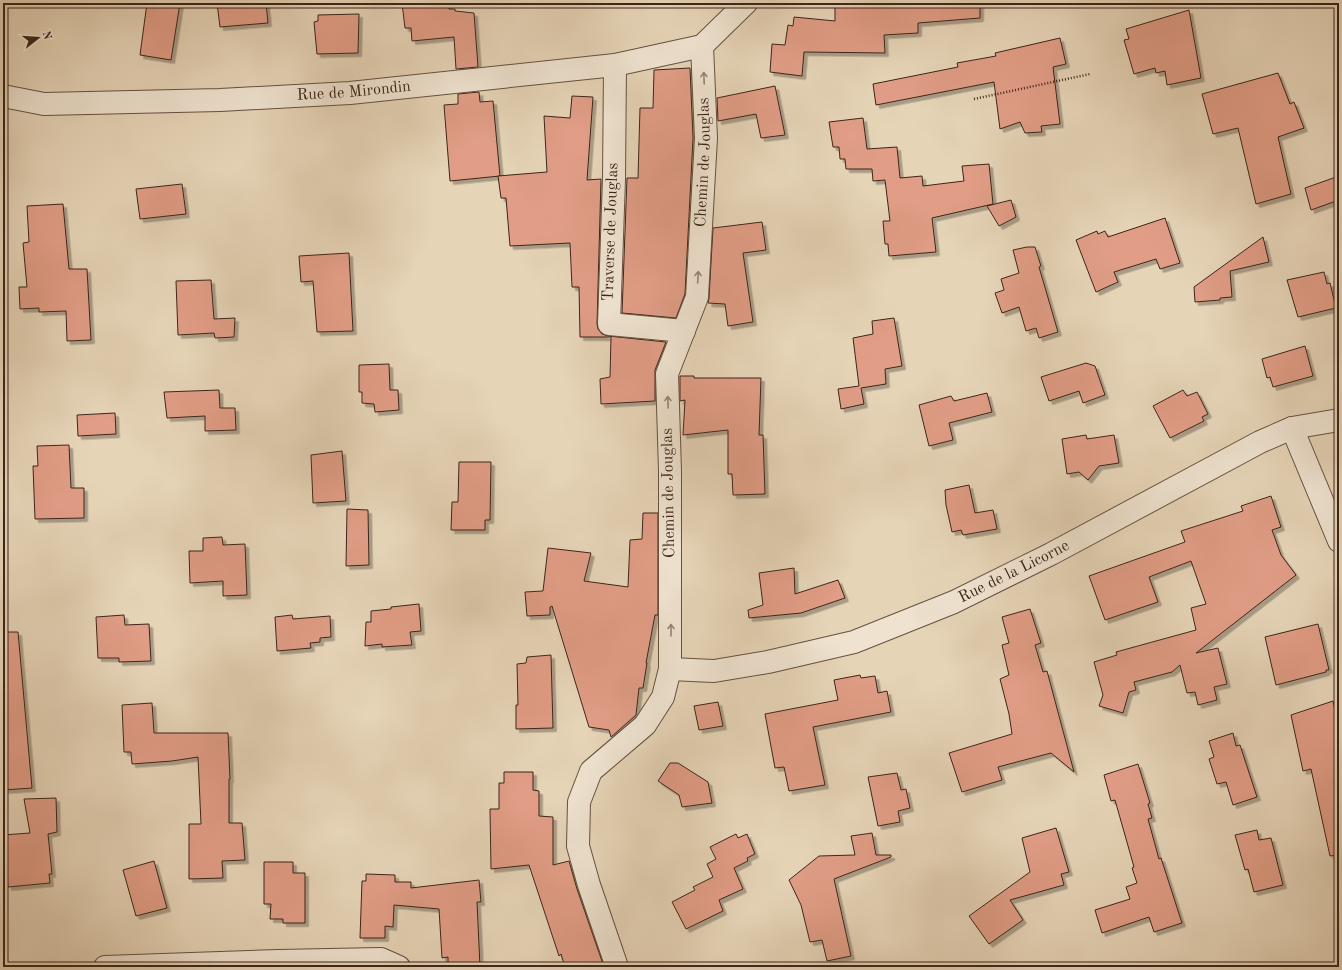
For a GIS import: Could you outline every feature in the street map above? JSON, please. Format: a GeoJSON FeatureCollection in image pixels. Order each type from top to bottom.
{"type":"FeatureCollection","features":[{"type":"Feature","properties":{"kind":"street"},"geometry":{"type":"LineString","coordinates":[[702,46],[746,3]]}},
{"type":"Feature","properties":{"kind":"street","name":"Rue de Mirondin"},"geometry":{"type":"LineString","coordinates":[[3,96],[44,104],[220,100],[350,94],[615,65],[702,46]]}},
{"type":"Feature","properties":{"kind":"street","name":"Chemin de Jouglas"},"geometry":{"type":"LineString","coordinates":[[617,967],[589,885],[578,846],[579,802],[591,771],[645,725],[663,697],[670,669],[670,471],[667,374],[697,297],[706,138],[702,46]]}},
{"type":"Feature","properties":{"kind":"street","name":"Traverse de Jouglas"},"geometry":{"type":"LineString","coordinates":[[615,65],[614,179],[608,324],[684,331]]}},
{"type":"Feature","properties":{"kind":"street","name":"Rue de la Licorne"},"geometry":{"type":"LineString","coordinates":[[670,669],[714,671],[768,662],[854,642],[961,598],[1051,554],[1260,442],[1292,428],[1339,420]]}},
{"type":"Feature","properties":{"kind":"street"},"geometry":{"type":"LineString","coordinates":[[1292,428],[1339,541]]}},
{"type":"Feature","properties":{"kind":"street"},"geometry":{"type":"LineString","coordinates":[[105,967],[270,961],[381,959],[399,967]]}},
{"type":"Feature","properties":{"kind":"path"},"geometry":{"type":"LineString","coordinates":[[974,99],[1090,74]]}},
{"type":"Feature","properties":{"kind":"building"},"geometry":{"type":"Polygon","coordinates":[[[147,3],[180,3],[171,60],[140,55],[147,3]]]}},
{"type":"Feature","properties":{"kind":"building"},"geometry":{"type":"Polygon","coordinates":[[[217,3],[266,3],[268,23],[220,27],[217,3]]]}},
{"type":"Feature","properties":{"kind":"building"},"geometry":{"type":"Polygon","coordinates":[[[402,3],[448,3],[449,9],[474,13],[478,67],[456,69],[454,37],[412,41],[411,28],[405,28],[402,3]]]}},
{"type":"Feature","properties":{"kind":"building"},"geometry":{"type":"Polygon","coordinates":[[[882,3],[980,3],[980,18],[918,23],[918,33],[884,35],[885,53],[804,52],[802,76],[770,72],[772,44],[785,45],[788,25],[793,26],[794,17],[835,21],[835,6],[882,7],[882,3]]]}},
{"type":"Feature","properties":{"kind":"building"},"geometry":{"type":"Polygon","coordinates":[[[1189,10],[1201,78],[1167,85],[1165,71],[1156,73],[1155,68],[1134,74],[1124,40],[1129,39],[1126,29],[1189,10]]]}},
{"type":"Feature","properties":{"kind":"building"},"geometry":{"type":"Polygon","coordinates":[[[359,14],[358,53],[317,54],[314,22],[318,21],[318,15],[359,14]]]}},
{"type":"Feature","properties":{"kind":"building"},"geometry":{"type":"Polygon","coordinates":[[[1060,38],[1066,64],[1053,67],[1060,124],[1041,126],[1042,132],[1025,133],[1020,122],[1000,129],[994,82],[876,105],[873,84],[958,67],[957,63],[996,56],[995,53],[1060,38]]]}},
{"type":"Feature","properties":{"kind":"building"},"geometry":{"type":"Polygon","coordinates":[[[690,68],[693,138],[685,294],[676,318],[622,313],[627,178],[638,178],[640,108],[653,108],[654,70],[690,68]]]}},
{"type":"Feature","properties":{"kind":"building"},"geometry":{"type":"Polygon","coordinates":[[[1278,73],[1290,104],[1294,102],[1304,128],[1278,137],[1291,194],[1256,204],[1238,128],[1213,134],[1202,94],[1278,73]]]}},
{"type":"Feature","properties":{"kind":"building"},"geometry":{"type":"Polygon","coordinates":[[[775,86],[785,135],[761,138],[756,114],[718,121],[717,98],[775,86]]]}},
{"type":"Feature","properties":{"kind":"building"},"geometry":{"type":"Polygon","coordinates":[[[479,92],[480,102],[493,101],[500,176],[450,181],[444,105],[458,104],[458,94],[479,92]]]}},
{"type":"Feature","properties":{"kind":"building"},"geometry":{"type":"Polygon","coordinates":[[[572,96],[593,97],[587,180],[601,179],[598,329],[602,334],[608,336],[666,342],[655,370],[655,401],[601,404],[600,379],[610,377],[611,337],[580,337],[579,287],[572,287],[570,243],[510,246],[506,198],[501,198],[498,176],[547,172],[544,116],[570,118],[572,96]]]}},
{"type":"Feature","properties":{"kind":"building"},"geometry":{"type":"Polygon","coordinates":[[[863,118],[867,149],[897,147],[900,178],[922,176],[923,186],[964,181],[962,166],[989,164],[993,204],[932,218],[936,252],[889,256],[888,244],[885,244],[883,221],[890,221],[885,180],[873,181],[872,169],[846,169],[845,159],[840,159],[839,147],[833,147],[829,122],[863,118]]]}},
{"type":"Feature","properties":{"kind":"building"},"geometry":{"type":"Polygon","coordinates":[[[1339,176],[1339,200],[1311,210],[1305,188],[1339,176]]]}},
{"type":"Feature","properties":{"kind":"building"},"geometry":{"type":"Polygon","coordinates":[[[182,184],[186,214],[140,219],[136,189],[182,184]]]}},
{"type":"Feature","properties":{"kind":"building"},"geometry":{"type":"Polygon","coordinates":[[[1011,200],[1016,217],[999,226],[987,206],[1011,200]]]}},
{"type":"Feature","properties":{"kind":"building"},"geometry":{"type":"Polygon","coordinates":[[[63,204],[69,269],[87,269],[91,340],[67,341],[66,311],[39,312],[39,308],[20,309],[19,287],[27,287],[23,243],[29,242],[27,206],[63,204]]]}},
{"type":"Feature","properties":{"kind":"building"},"geometry":{"type":"Polygon","coordinates":[[[1165,218],[1180,263],[1160,269],[1156,259],[1114,272],[1118,282],[1096,292],[1076,240],[1097,231],[1098,234],[1105,231],[1108,237],[1165,218]]]}},
{"type":"Feature","properties":{"kind":"building"},"geometry":{"type":"Polygon","coordinates":[[[762,222],[766,250],[743,253],[753,322],[728,326],[725,304],[708,303],[713,228],[762,222]]]}},
{"type":"Feature","properties":{"kind":"building"},"geometry":{"type":"Polygon","coordinates":[[[1263,237],[1269,262],[1230,271],[1232,297],[1220,298],[1220,300],[1195,302],[1194,287],[1263,237]]]}},
{"type":"Feature","properties":{"kind":"building"},"geometry":{"type":"Polygon","coordinates":[[[1035,247],[1041,266],[1039,267],[1058,332],[1039,338],[1036,328],[1026,331],[1019,307],[1002,313],[995,293],[1004,290],[1001,279],[1019,273],[1013,250],[1035,247]]]}},
{"type":"Feature","properties":{"kind":"building"},"geometry":{"type":"Polygon","coordinates":[[[349,253],[353,331],[317,332],[313,281],[301,282],[299,256],[349,253]]]}},
{"type":"Feature","properties":{"kind":"building"},"geometry":{"type":"Polygon","coordinates":[[[1324,272],[1327,284],[1330,283],[1336,308],[1298,317],[1287,280],[1324,272]]]}},
{"type":"Feature","properties":{"kind":"building"},"geometry":{"type":"Polygon","coordinates":[[[211,280],[214,319],[235,318],[234,337],[215,338],[214,333],[178,335],[176,281],[211,280]]]}},
{"type":"Feature","properties":{"kind":"building"},"geometry":{"type":"Polygon","coordinates":[[[894,318],[902,366],[885,369],[886,384],[861,388],[864,404],[841,409],[838,389],[859,386],[853,338],[873,334],[872,321],[894,318]]]}},
{"type":"Feature","properties":{"kind":"building"},"geometry":{"type":"Polygon","coordinates":[[[1305,346],[1313,376],[1273,387],[1270,377],[1267,378],[1262,359],[1305,346]]]}},
{"type":"Feature","properties":{"kind":"building"},"geometry":{"type":"Polygon","coordinates":[[[1086,363],[1095,366],[1105,395],[1083,403],[1079,391],[1049,401],[1041,377],[1086,363]]]}},
{"type":"Feature","properties":{"kind":"building"},"geometry":{"type":"Polygon","coordinates":[[[389,364],[390,390],[398,390],[399,410],[375,412],[374,404],[362,403],[362,392],[359,392],[359,365],[389,364]]]}},
{"type":"Feature","properties":{"kind":"building"},"geometry":{"type":"Polygon","coordinates":[[[680,376],[694,376],[694,378],[761,378],[759,435],[763,435],[765,494],[733,495],[732,474],[728,474],[728,430],[683,435],[685,400],[680,401],[680,376]]]}},
{"type":"Feature","properties":{"kind":"building"},"geometry":{"type":"Polygon","coordinates":[[[219,390],[220,408],[235,408],[236,430],[205,431],[205,416],[167,418],[164,392],[219,390]]]}},
{"type":"Feature","properties":{"kind":"building"},"geometry":{"type":"Polygon","coordinates":[[[1183,390],[1187,396],[1197,392],[1208,414],[1202,417],[1204,421],[1170,438],[1153,406],[1183,390]]]}},
{"type":"Feature","properties":{"kind":"building"},"geometry":{"type":"Polygon","coordinates":[[[987,393],[992,412],[949,423],[953,440],[929,446],[919,405],[951,396],[954,401],[987,393]]]}},
{"type":"Feature","properties":{"kind":"building"},"geometry":{"type":"Polygon","coordinates":[[[115,413],[116,434],[78,436],[77,415],[115,413]]]}},
{"type":"Feature","properties":{"kind":"building"},"geometry":{"type":"Polygon","coordinates":[[[1086,435],[1087,439],[1114,435],[1119,463],[1099,466],[1088,480],[1079,472],[1067,474],[1062,439],[1086,435]]]}},
{"type":"Feature","properties":{"kind":"building"},"geometry":{"type":"Polygon","coordinates":[[[69,445],[71,488],[84,488],[84,518],[35,519],[33,466],[38,466],[37,446],[69,445]]]}},
{"type":"Feature","properties":{"kind":"building"},"geometry":{"type":"Polygon","coordinates":[[[342,451],[346,501],[313,503],[311,455],[342,451]]]}},
{"type":"Feature","properties":{"kind":"building"},"geometry":{"type":"Polygon","coordinates":[[[459,462],[491,462],[490,520],[485,520],[485,530],[451,530],[452,502],[458,502],[459,462]]]}},
{"type":"Feature","properties":{"kind":"building"},"geometry":{"type":"Polygon","coordinates":[[[969,485],[975,513],[993,510],[997,529],[963,535],[961,530],[952,532],[946,505],[945,490],[969,485]]]}},
{"type":"Feature","properties":{"kind":"building"},"geometry":{"type":"Polygon","coordinates":[[[1271,496],[1281,527],[1272,530],[1281,555],[1296,575],[1196,653],[1218,648],[1227,684],[1214,687],[1217,700],[1198,705],[1195,692],[1187,693],[1180,665],[1172,672],[1134,682],[1136,690],[1129,692],[1123,713],[1099,706],[1103,695],[1094,662],[1117,655],[1116,652],[1196,630],[1191,608],[1206,604],[1191,561],[1149,577],[1158,602],[1105,620],[1089,576],[1185,542],[1181,531],[1243,511],[1241,506],[1271,496]]]}},
{"type":"Feature","properties":{"kind":"building"},"geometry":{"type":"Polygon","coordinates":[[[347,509],[368,510],[369,565],[346,566],[347,509]]]}},
{"type":"Feature","properties":{"kind":"building"},"geometry":{"type":"Polygon","coordinates":[[[643,513],[658,513],[658,615],[655,615],[643,688],[639,688],[636,715],[611,737],[609,730],[589,727],[552,606],[550,607],[550,615],[527,616],[525,592],[543,591],[548,548],[591,553],[584,581],[628,587],[630,540],[642,539],[643,513]]]}},
{"type":"Feature","properties":{"kind":"building"},"geometry":{"type":"Polygon","coordinates":[[[222,537],[223,545],[245,544],[247,595],[223,596],[223,581],[190,583],[189,551],[203,551],[203,538],[222,537]]]}},
{"type":"Feature","properties":{"kind":"building"},"geometry":{"type":"Polygon","coordinates":[[[794,568],[795,594],[838,580],[845,598],[801,613],[749,618],[748,610],[763,605],[759,573],[794,568]]]}},
{"type":"Feature","properties":{"kind":"building"},"geometry":{"type":"Polygon","coordinates":[[[419,604],[421,631],[410,632],[412,645],[382,647],[382,644],[365,646],[366,622],[371,622],[371,611],[419,604]]]}},
{"type":"Feature","properties":{"kind":"building"},"geometry":{"type":"Polygon","coordinates":[[[1030,609],[1041,643],[1035,645],[1043,672],[1047,671],[1074,772],[1051,753],[998,767],[1002,780],[962,792],[949,753],[1012,734],[1009,714],[1000,679],[1009,675],[1002,645],[1009,643],[1002,617],[1030,609]]]}},
{"type":"Feature","properties":{"kind":"building"},"geometry":{"type":"Polygon","coordinates":[[[124,615],[125,625],[149,624],[151,661],[119,662],[119,658],[98,658],[96,617],[124,615]]]}},
{"type":"Feature","properties":{"kind":"building"},"geometry":{"type":"Polygon","coordinates":[[[292,615],[293,619],[330,616],[331,637],[320,638],[320,642],[310,643],[311,648],[277,651],[275,617],[292,615]]]}},
{"type":"Feature","properties":{"kind":"building"},"geometry":{"type":"Polygon","coordinates":[[[1318,624],[1329,670],[1276,685],[1265,637],[1318,624]]]}},
{"type":"Feature","properties":{"kind":"building"},"geometry":{"type":"Polygon","coordinates":[[[3,632],[18,632],[32,788],[3,790],[3,632]]]}},
{"type":"Feature","properties":{"kind":"building"},"geometry":{"type":"Polygon","coordinates":[[[551,655],[553,728],[516,729],[516,705],[518,705],[517,664],[526,663],[527,657],[551,655]]]}},
{"type":"Feature","properties":{"kind":"building"},"geometry":{"type":"Polygon","coordinates":[[[860,675],[861,678],[875,676],[878,693],[887,691],[891,712],[813,727],[825,785],[789,791],[784,767],[775,768],[765,714],[838,700],[834,680],[860,675]]]}},
{"type":"Feature","properties":{"kind":"building"},"geometry":{"type":"Polygon","coordinates":[[[1333,701],[1339,730],[1339,855],[1330,856],[1311,769],[1303,771],[1291,715],[1333,701]]]}},
{"type":"Feature","properties":{"kind":"building"},"geometry":{"type":"Polygon","coordinates":[[[718,702],[723,726],[699,730],[694,706],[718,702]]]}},
{"type":"Feature","properties":{"kind":"building"},"geometry":{"type":"Polygon","coordinates":[[[152,703],[154,733],[228,733],[230,779],[229,823],[242,823],[245,860],[222,861],[223,878],[189,879],[189,824],[201,824],[198,757],[172,761],[132,764],[131,752],[124,752],[122,705],[152,703]]]}},
{"type":"Feature","properties":{"kind":"building"},"geometry":{"type":"Polygon","coordinates":[[[1233,733],[1236,746],[1240,745],[1257,797],[1233,805],[1226,782],[1217,784],[1209,759],[1214,757],[1209,741],[1233,733]]]}},
{"type":"Feature","properties":{"kind":"building"},"geometry":{"type":"Polygon","coordinates":[[[670,763],[678,763],[708,782],[712,803],[682,807],[679,795],[658,781],[670,763]]]}},
{"type":"Feature","properties":{"kind":"building"},"geometry":{"type":"Polygon","coordinates":[[[1138,764],[1150,803],[1148,804],[1152,818],[1148,819],[1159,859],[1161,858],[1182,923],[1154,932],[1149,917],[1102,933],[1095,910],[1130,899],[1126,887],[1137,883],[1115,800],[1111,801],[1104,775],[1138,764]]]}},
{"type":"Feature","properties":{"kind":"building"},"geometry":{"type":"Polygon","coordinates":[[[504,772],[533,772],[533,790],[539,791],[539,816],[553,817],[553,865],[569,861],[604,967],[565,967],[561,954],[559,956],[529,865],[491,869],[490,809],[499,809],[499,783],[504,783],[504,772]]]}},
{"type":"Feature","properties":{"kind":"building"},"geometry":{"type":"Polygon","coordinates":[[[897,773],[901,790],[906,789],[910,808],[898,811],[900,822],[878,826],[868,777],[897,773]]]}},
{"type":"Feature","properties":{"kind":"building"},"geometry":{"type":"Polygon","coordinates":[[[56,798],[57,832],[48,834],[52,874],[49,874],[50,883],[8,887],[6,862],[3,863],[3,835],[30,833],[24,799],[56,798]]]}},
{"type":"Feature","properties":{"kind":"building"},"geometry":{"type":"Polygon","coordinates":[[[1056,828],[1069,872],[1061,874],[1064,885],[1010,900],[1023,920],[989,944],[969,916],[1030,872],[1022,838],[1056,828]]]}},
{"type":"Feature","properties":{"kind":"building"},"geometry":{"type":"Polygon","coordinates":[[[1257,830],[1259,840],[1271,838],[1283,885],[1254,892],[1248,869],[1245,870],[1235,835],[1257,830]]]}},
{"type":"Feature","properties":{"kind":"building"},"geometry":{"type":"Polygon","coordinates":[[[872,833],[876,855],[891,855],[891,857],[834,879],[851,956],[827,961],[822,940],[810,942],[801,905],[789,880],[819,856],[855,855],[851,836],[872,833]]]}},
{"type":"Feature","properties":{"kind":"building"},"geometry":{"type":"Polygon","coordinates":[[[736,834],[738,838],[747,834],[755,854],[747,858],[748,861],[734,868],[743,889],[719,900],[723,911],[686,929],[672,902],[695,890],[693,887],[713,877],[707,864],[716,859],[710,847],[736,834]]]}},
{"type":"Feature","properties":{"kind":"building"},"geometry":{"type":"Polygon","coordinates":[[[154,861],[167,908],[136,916],[123,870],[154,861]]]}},
{"type":"Feature","properties":{"kind":"building"},"geometry":{"type":"Polygon","coordinates":[[[264,862],[293,862],[293,873],[305,873],[305,923],[283,923],[283,919],[270,919],[271,904],[264,904],[264,862]]]}},
{"type":"Feature","properties":{"kind":"building"},"geometry":{"type":"Polygon","coordinates":[[[366,874],[395,875],[395,882],[411,882],[411,888],[479,880],[481,902],[477,902],[480,967],[448,967],[448,957],[442,958],[439,909],[394,905],[393,927],[385,926],[385,938],[360,938],[362,881],[366,881],[366,874]]]}}]}
